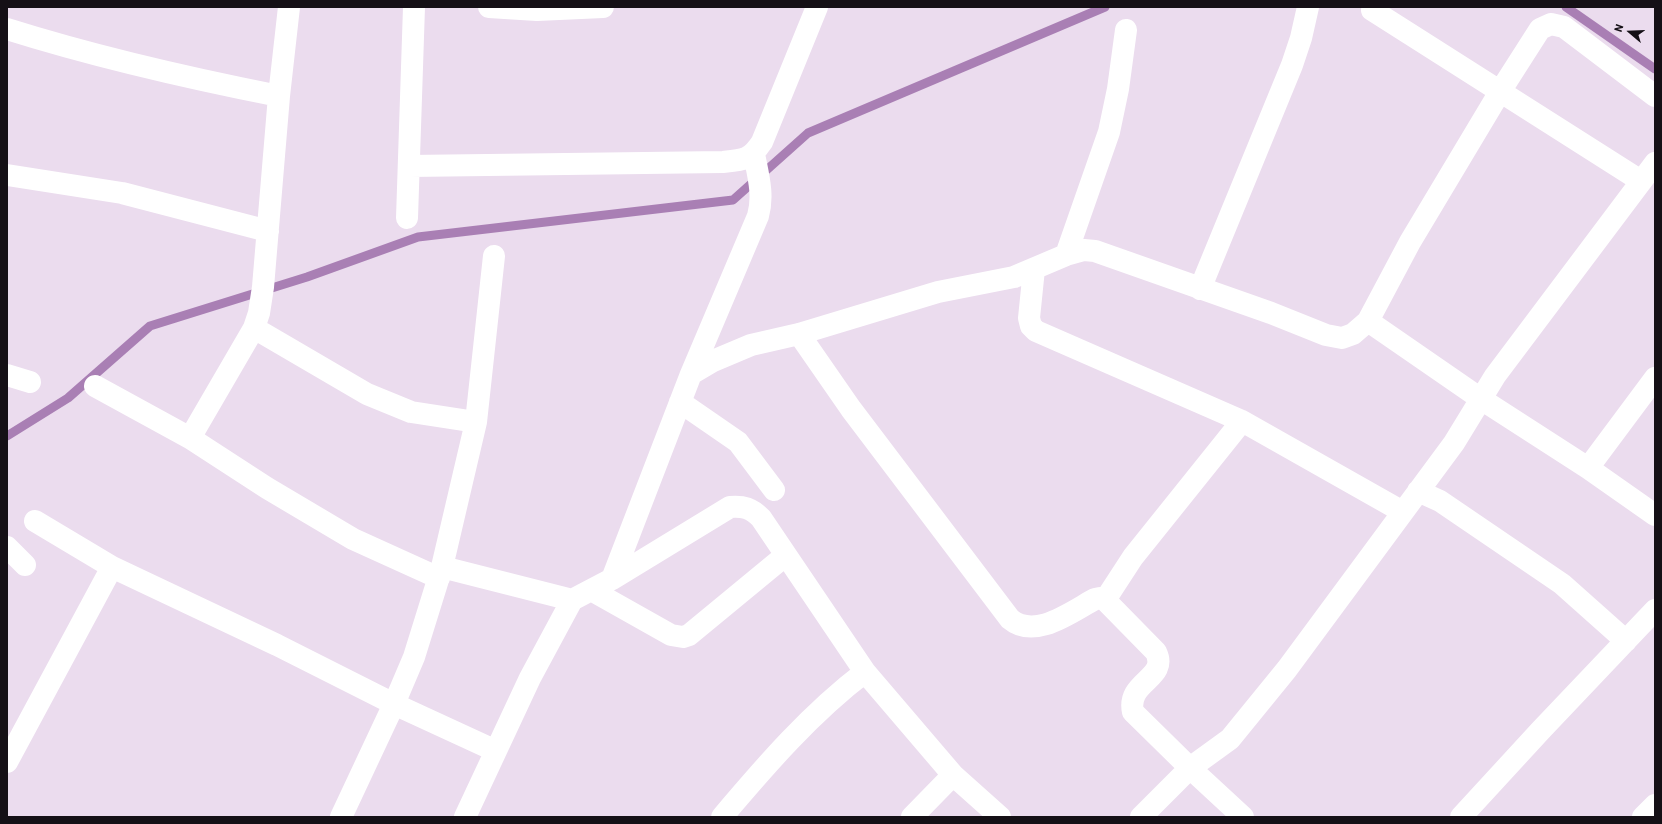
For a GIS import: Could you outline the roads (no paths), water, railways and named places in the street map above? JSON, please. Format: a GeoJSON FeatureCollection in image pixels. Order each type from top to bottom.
{"type":"FeatureCollection","features":[{"type":"Feature","properties":{"kind":"street"},"geometry":{"type":"LineString","coordinates":[[190,438],[256,321],[263,287],[279,96],[289,7]]}},
{"type":"Feature","properties":{"kind":"street"},"geometry":{"type":"LineString","coordinates":[[407,218],[414,7]]}},
{"type":"Feature","properties":{"kind":"street"},"geometry":{"type":"LineString","coordinates":[[489,7],[537,10],[603,7]]}},
{"type":"Feature","properties":{"kind":"street"},"geometry":{"type":"LineString","coordinates":[[409,166],[723,162],[743,160],[754,154],[762,142],[817,7]]}},
{"type":"Feature","properties":{"kind":"street"},"geometry":{"type":"LineString","coordinates":[[1200,289],[1292,65],[1301,38],[1308,7]]}},
{"type":"Feature","properties":{"kind":"street"},"geometry":{"type":"LineString","coordinates":[[1372,10],[1501,90],[1641,181]]}},
{"type":"Feature","properties":{"kind":"street"},"geometry":{"type":"LineString","coordinates":[[691,374],[713,361],[751,345],[799,334],[938,292],[1014,277],[1034,270],[1066,255],[1084,250],[1095,251],[1271,313],[1326,335],[1342,338],[1354,334],[1368,321],[1410,242],[1501,90],[1540,29],[1550,24],[1564,27],[1655,96]]}},
{"type":"Feature","properties":{"kind":"street"},"geometry":{"type":"LineString","coordinates":[[7,29],[203,81],[279,96]]}},
{"type":"Feature","properties":{"kind":"street"},"geometry":{"type":"LineString","coordinates":[[1066,255],[1109,132],[1118,89],[1126,30]]}},
{"type":"Feature","properties":{"kind":"street"},"geometry":{"type":"LineString","coordinates":[[612,579],[691,374],[761,207],[761,191],[754,154]]}},
{"type":"Feature","properties":{"kind":"street"},"geometry":{"type":"LineString","coordinates":[[1141,817],[1190,768],[1230,739],[1287,670],[1454,443],[1495,376],[1655,162]]}},
{"type":"Feature","properties":{"kind":"street"},"geometry":{"type":"LineString","coordinates":[[7,175],[122,193],[268,231]]}},
{"type":"Feature","properties":{"kind":"street"},"geometry":{"type":"LineString","coordinates":[[341,817],[394,704],[414,657],[440,572],[476,422],[494,256]]}},
{"type":"Feature","properties":{"kind":"street"},"geometry":{"type":"LineString","coordinates":[[1034,270],[1030,318],[1031,326],[1036,331],[1242,420],[1403,512]]}},
{"type":"Feature","properties":{"kind":"street"},"geometry":{"type":"LineString","coordinates":[[256,321],[367,394],[411,412],[476,422]]}},
{"type":"Feature","properties":{"kind":"street"},"geometry":{"type":"LineString","coordinates":[[1368,321],[1481,399],[1588,468],[1655,515]]}},
{"type":"Feature","properties":{"kind":"street"},"geometry":{"type":"LineString","coordinates":[[799,334],[851,409],[1010,619],[1016,624],[1024,627],[1035,627],[1048,624],[1094,599],[1100,598],[1105,600],[1156,652],[1159,658],[1156,672],[1137,689],[1133,697],[1133,712],[1243,817]]}},
{"type":"Feature","properties":{"kind":"street"},"geometry":{"type":"LineString","coordinates":[[7,375],[30,382]]}},
{"type":"Feature","properties":{"kind":"street"},"geometry":{"type":"LineString","coordinates":[[1588,468],[1648,401],[1655,378]]}},
{"type":"Feature","properties":{"kind":"street"},"geometry":{"type":"LineString","coordinates":[[95,386],[190,438],[267,488],[353,539],[440,572],[572,600]]}},
{"type":"Feature","properties":{"kind":"street"},"geometry":{"type":"LineString","coordinates":[[680,402],[738,442],[774,490]]}},
{"type":"Feature","properties":{"kind":"street"},"geometry":{"type":"LineString","coordinates":[[1105,600],[1133,557],[1242,420]]}},
{"type":"Feature","properties":{"kind":"street"},"geometry":{"type":"LineString","coordinates":[[1418,491],[1440,501],[1562,584],[1626,641]]}},
{"type":"Feature","properties":{"kind":"street"},"geometry":{"type":"LineString","coordinates":[[465,817],[530,678],[572,600],[612,579],[730,507],[742,506],[753,509],[761,518],[865,672],[953,775],[1000,817]]}},
{"type":"Feature","properties":{"kind":"street"},"geometry":{"type":"LineString","coordinates":[[35,521],[112,567],[277,645],[394,704],[496,751]]}},
{"type":"Feature","properties":{"kind":"street"},"geometry":{"type":"LineString","coordinates":[[7,547],[25,565]]}},
{"type":"Feature","properties":{"kind":"street"},"geometry":{"type":"LineString","coordinates":[[591,590],[671,635],[683,637],[689,635],[786,555]]}},
{"type":"Feature","properties":{"kind":"street"},"geometry":{"type":"LineString","coordinates":[[7,762],[112,567]]}},
{"type":"Feature","properties":{"kind":"street"},"geometry":{"type":"LineString","coordinates":[[1461,817],[1655,610]]}},
{"type":"Feature","properties":{"kind":"street"},"geometry":{"type":"LineString","coordinates":[[722,817],[779,750],[845,687],[865,672]]}},
{"type":"Feature","properties":{"kind":"street"},"geometry":{"type":"LineString","coordinates":[[912,817],[953,775]]}},
{"type":"Feature","properties":{"kind":"street"},"geometry":{"type":"LineString","coordinates":[[1643,817],[1655,805]]}},
{"type":"Feature","properties":{"kind":"waterway"},"geometry":{"type":"LineString","coordinates":[[7,436],[68,398],[150,326],[307,277],[418,237],[733,200],[808,133],[1105,7]]}},
{"type":"Feature","properties":{"kind":"waterway"},"geometry":{"type":"LineString","coordinates":[[1566,7],[1655,69]]}}]}
